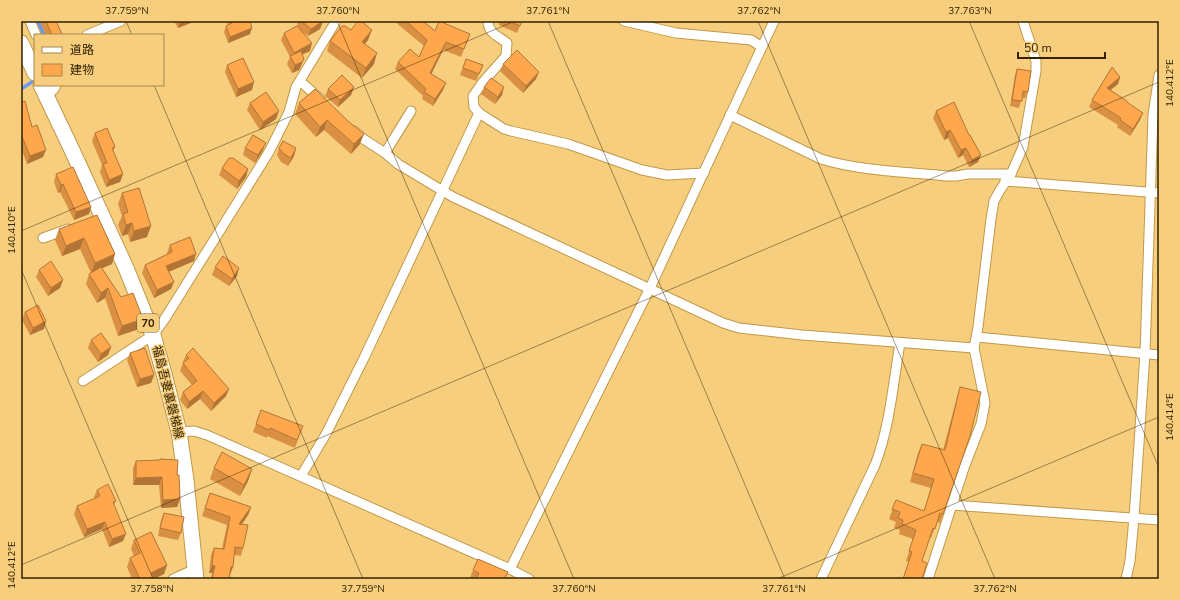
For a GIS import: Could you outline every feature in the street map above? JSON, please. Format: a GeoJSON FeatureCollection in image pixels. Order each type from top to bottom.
{"type":"FeatureCollection","features":[{"type":"Feature","properties":{"kind":"main road"},"geometry":{"type":"LineString","coordinates":[[21,43],[34,71]]}},
{"type":"Feature","properties":{"kind":"main road","name":"福島吾妻裏磐梯線"},"geometry":{"type":"LineString","coordinates":[[44,91],[71,148],[98,218],[126,268],[153,336],[179,432],[186,480],[196,574]]}},
{"type":"Feature","properties":{"kind":"street"},"geometry":{"type":"LineString","coordinates":[[30,21],[36,34]]}},
{"type":"Feature","properties":{"kind":"street"},"geometry":{"type":"LineString","coordinates":[[89,34],[121,21]]}},
{"type":"Feature","properties":{"kind":"street"},"geometry":{"type":"LineString","coordinates":[[83,381],[153,336],[269,152],[289,112],[296,87],[336,21]]}},
{"type":"Feature","properties":{"kind":"street"},"geometry":{"type":"LineString","coordinates":[[488,21],[488,28],[491,32],[507,43],[508,48],[506,56],[473,96],[474,107],[479,113],[504,129],[568,144],[642,170],[667,175],[704,173]]}},
{"type":"Feature","properties":{"kind":"street"},"geometry":{"type":"LineString","coordinates":[[624,21],[676,33],[750,40],[762,47]]}},
{"type":"Feature","properties":{"kind":"street"},"geometry":{"type":"LineString","coordinates":[[510,569],[650,288],[774,21]]}},
{"type":"Feature","properties":{"kind":"street"},"geometry":{"type":"LineString","coordinates":[[928,579],[965,465],[981,424],[985,403],[974,348],[994,201],[1023,147],[1036,71],[1036,61],[1023,21]]}},
{"type":"Feature","properties":{"kind":"street"},"geometry":{"type":"LineString","coordinates":[[1126,579],[1130,560],[1134,518],[1145,353],[1155,193],[1153,115],[1159,75]]}},
{"type":"Feature","properties":{"kind":"street"},"geometry":{"type":"LineString","coordinates":[[300,81],[324,103]]}},
{"type":"Feature","properties":{"kind":"street"},"geometry":{"type":"LineString","coordinates":[[44,91],[54,89],[56,86]]}},
{"type":"Feature","properties":{"kind":"street"},"geometry":{"type":"LineString","coordinates":[[385,153],[411,111]]}},
{"type":"Feature","properties":{"kind":"street"},"geometry":{"type":"LineString","coordinates":[[301,476],[326,434],[362,363],[444,192],[479,113]]}},
{"type":"Feature","properties":{"kind":"street"},"geometry":{"type":"LineString","coordinates":[[730,116],[821,159],[834,163],[947,176],[968,174],[1008,177],[1155,193]]}},
{"type":"Feature","properties":{"kind":"street"},"geometry":{"type":"LineString","coordinates":[[345,123],[362,138],[385,153],[398,164],[453,197],[723,323],[739,328],[802,336],[974,348]]}},
{"type":"Feature","properties":{"kind":"street"},"geometry":{"type":"LineString","coordinates":[[43,238],[79,225]]}},
{"type":"Feature","properties":{"kind":"street"},"geometry":{"type":"LineString","coordinates":[[976,337],[1159,355]]}},
{"type":"Feature","properties":{"kind":"street"},"geometry":{"type":"LineString","coordinates":[[821,579],[882,447],[900,343]]}},
{"type":"Feature","properties":{"kind":"street"},"geometry":{"type":"LineString","coordinates":[[179,432],[194,431],[207,435],[510,569],[529,579]]}},
{"type":"Feature","properties":{"kind":"street"},"geometry":{"type":"LineString","coordinates":[[952,505],[1159,520]]}},
{"type":"Feature","properties":{"kind":"street"},"geometry":{"type":"LineString","coordinates":[[173,579],[196,574]]}},
{"type":"Feature","properties":{"kind":"building"},"geometry":{"type":"Polygon","coordinates":[[[46,21],[56,21],[62,34],[52,34],[46,21]]]}},
{"type":"Feature","properties":{"kind":"building"},"geometry":{"type":"Polygon","coordinates":[[[231,21],[250,21],[252,28],[230,37],[226,26],[232,23],[231,21]]]}},
{"type":"Feature","properties":{"kind":"building"},"geometry":{"type":"Polygon","coordinates":[[[301,21],[323,21],[311,29],[301,21]]]}},
{"type":"Feature","properties":{"kind":"building"},"geometry":{"type":"Polygon","coordinates":[[[358,21],[361,21],[372,30],[362,42],[377,53],[366,68],[330,41],[342,26],[345,26],[351,30],[358,21]]]}},
{"type":"Feature","properties":{"kind":"building"},"geometry":{"type":"Polygon","coordinates":[[[406,21],[423,21],[435,31],[439,21],[470,34],[464,49],[446,42],[430,73],[446,83],[435,99],[424,92],[426,89],[398,62],[410,49],[419,57],[427,40],[406,21]]]}},
{"type":"Feature","properties":{"kind":"building"},"geometry":{"type":"Polygon","coordinates":[[[509,21],[522,21],[520,26],[509,21]]]}},
{"type":"Feature","properties":{"kind":"building"},"geometry":{"type":"Polygon","coordinates":[[[297,26],[312,43],[294,53],[284,33],[297,26]]]}},
{"type":"Feature","properties":{"kind":"building"},"geometry":{"type":"Polygon","coordinates":[[[517,50],[539,72],[526,86],[503,64],[517,50]]]}},
{"type":"Feature","properties":{"kind":"building"},"geometry":{"type":"Polygon","coordinates":[[[301,51],[304,59],[302,62],[295,65],[290,56],[301,51]]]}},
{"type":"Feature","properties":{"kind":"building"},"geometry":{"type":"Polygon","coordinates":[[[243,58],[254,82],[238,89],[227,65],[243,58]]]}},
{"type":"Feature","properties":{"kind":"building"},"geometry":{"type":"Polygon","coordinates":[[[466,59],[483,65],[479,74],[463,68],[466,59]]]}},
{"type":"Feature","properties":{"kind":"building"},"geometry":{"type":"Polygon","coordinates":[[[1112,67],[1120,77],[1107,88],[1143,113],[1133,129],[1120,120],[1121,118],[1092,100],[1112,67]]]}},
{"type":"Feature","properties":{"kind":"building"},"geometry":{"type":"Polygon","coordinates":[[[1017,69],[1031,71],[1028,92],[1023,91],[1022,101],[1012,100],[1017,69]]]}},
{"type":"Feature","properties":{"kind":"building"},"geometry":{"type":"Polygon","coordinates":[[[342,75],[354,87],[340,100],[328,89],[342,75]]]}},
{"type":"Feature","properties":{"kind":"building"},"geometry":{"type":"Polygon","coordinates":[[[491,78],[504,87],[498,97],[484,87],[491,78]]]}},
{"type":"Feature","properties":{"kind":"building"},"geometry":{"type":"Polygon","coordinates":[[[315,89],[348,121],[364,134],[354,144],[327,120],[320,127],[299,103],[315,89]]]}},
{"type":"Feature","properties":{"kind":"building"},"geometry":{"type":"Polygon","coordinates":[[[266,92],[279,111],[263,122],[250,103],[266,92]]]}},
{"type":"Feature","properties":{"kind":"building"},"geometry":{"type":"Polygon","coordinates":[[[25,101],[32,127],[37,125],[46,150],[30,156],[21,134],[21,102],[25,101]]]}},
{"type":"Feature","properties":{"kind":"building"},"geometry":{"type":"Polygon","coordinates":[[[954,102],[969,135],[981,155],[972,160],[966,148],[961,150],[950,130],[946,132],[936,111],[954,102]]]}},
{"type":"Feature","properties":{"kind":"building"},"geometry":{"type":"Polygon","coordinates":[[[107,128],[115,147],[112,148],[123,174],[109,180],[103,164],[107,163],[95,133],[107,128]]]}},
{"type":"Feature","properties":{"kind":"building"},"geometry":{"type":"Polygon","coordinates":[[[253,135],[266,143],[258,155],[245,148],[253,135]]]}},
{"type":"Feature","properties":{"kind":"building"},"geometry":{"type":"Polygon","coordinates":[[[283,141],[296,148],[291,158],[284,154],[279,148],[283,141]]]}},
{"type":"Feature","properties":{"kind":"building"},"geometry":{"type":"Polygon","coordinates":[[[229,158],[233,158],[248,169],[239,181],[222,168],[229,158]]]}},
{"type":"Feature","properties":{"kind":"building"},"geometry":{"type":"Polygon","coordinates":[[[73,167],[91,207],[76,212],[63,184],[61,185],[56,174],[73,167]]]}},
{"type":"Feature","properties":{"kind":"building"},"geometry":{"type":"Polygon","coordinates":[[[139,188],[151,226],[134,231],[132,223],[126,225],[123,214],[128,212],[122,193],[139,188]]]}},
{"type":"Feature","properties":{"kind":"building"},"geometry":{"type":"Polygon","coordinates":[[[97,215],[115,254],[95,263],[84,238],[66,246],[59,229],[97,215]]]}},
{"type":"Feature","properties":{"kind":"building"},"geometry":{"type":"Polygon","coordinates":[[[190,237],[196,254],[166,266],[174,282],[157,290],[145,265],[172,252],[170,245],[190,237]]]}},
{"type":"Feature","properties":{"kind":"building"},"geometry":{"type":"Polygon","coordinates":[[[223,256],[239,268],[232,279],[215,267],[223,256]]]}},
{"type":"Feature","properties":{"kind":"building"},"geometry":{"type":"Polygon","coordinates":[[[51,261],[63,280],[51,288],[39,270],[51,261]]]}},
{"type":"Feature","properties":{"kind":"building"},"geometry":{"type":"Polygon","coordinates":[[[101,267],[121,297],[133,293],[143,319],[122,326],[108,288],[101,293],[89,274],[101,267]]]}},
{"type":"Feature","properties":{"kind":"building"},"geometry":{"type":"Polygon","coordinates":[[[38,305],[46,321],[33,328],[25,312],[38,305]]]}},
{"type":"Feature","properties":{"kind":"building"},"geometry":{"type":"Polygon","coordinates":[[[101,333],[111,347],[101,354],[91,340],[101,333]]]}},
{"type":"Feature","properties":{"kind":"building"},"geometry":{"type":"Polygon","coordinates":[[[145,348],[154,375],[140,379],[130,353],[145,348]]]}},
{"type":"Feature","properties":{"kind":"building"},"geometry":{"type":"Polygon","coordinates":[[[193,348],[229,389],[214,403],[203,391],[189,402],[183,392],[197,381],[183,363],[189,358],[186,355],[193,348]]]}},
{"type":"Feature","properties":{"kind":"building"},"geometry":{"type":"Polygon","coordinates":[[[960,387],[981,392],[970,436],[943,514],[940,513],[935,529],[933,528],[922,561],[927,563],[922,579],[903,579],[912,552],[909,551],[916,530],[902,524],[903,520],[898,518],[900,512],[892,509],[896,500],[924,511],[934,479],[913,473],[922,444],[945,450],[960,387]]]}},
{"type":"Feature","properties":{"kind":"building"},"geometry":{"type":"Polygon","coordinates":[[[261,410],[303,426],[297,440],[270,428],[269,430],[256,424],[261,410]]]}},
{"type":"Feature","properties":{"kind":"building"},"geometry":{"type":"Polygon","coordinates":[[[222,452],[252,469],[244,485],[214,468],[222,452]]]}},
{"type":"Feature","properties":{"kind":"building"},"geometry":{"type":"Polygon","coordinates":[[[160,459],[178,460],[177,475],[179,475],[180,499],[163,500],[162,477],[136,478],[136,461],[160,459]]]}},
{"type":"Feature","properties":{"kind":"building"},"geometry":{"type":"Polygon","coordinates":[[[108,484],[116,501],[113,502],[126,534],[112,539],[105,522],[87,529],[77,506],[100,496],[97,490],[108,484]]]}},
{"type":"Feature","properties":{"kind":"building"},"geometry":{"type":"Polygon","coordinates":[[[210,493],[251,507],[239,524],[248,525],[243,548],[235,547],[233,567],[231,567],[229,579],[212,579],[215,566],[212,565],[214,548],[224,549],[230,517],[205,508],[210,493]]]}},
{"type":"Feature","properties":{"kind":"building"},"geometry":{"type":"Polygon","coordinates":[[[164,513],[184,517],[181,533],[160,528],[164,513]]]}},
{"type":"Feature","properties":{"kind":"building"},"geometry":{"type":"Polygon","coordinates":[[[151,532],[167,565],[151,573],[154,579],[140,579],[130,558],[140,553],[134,540],[151,532]]]}},
{"type":"Feature","properties":{"kind":"building"},"geometry":{"type":"Polygon","coordinates":[[[478,559],[508,572],[504,579],[476,579],[479,573],[473,570],[478,559]]]}},
{"type":"Feature","properties":{"kind":"waterway"},"geometry":{"type":"LineString","coordinates":[[38,21],[44,34]]}},
{"type":"Feature","properties":{"kind":"waterway"},"geometry":{"type":"LineString","coordinates":[[21,89],[34,81]]}}]}
